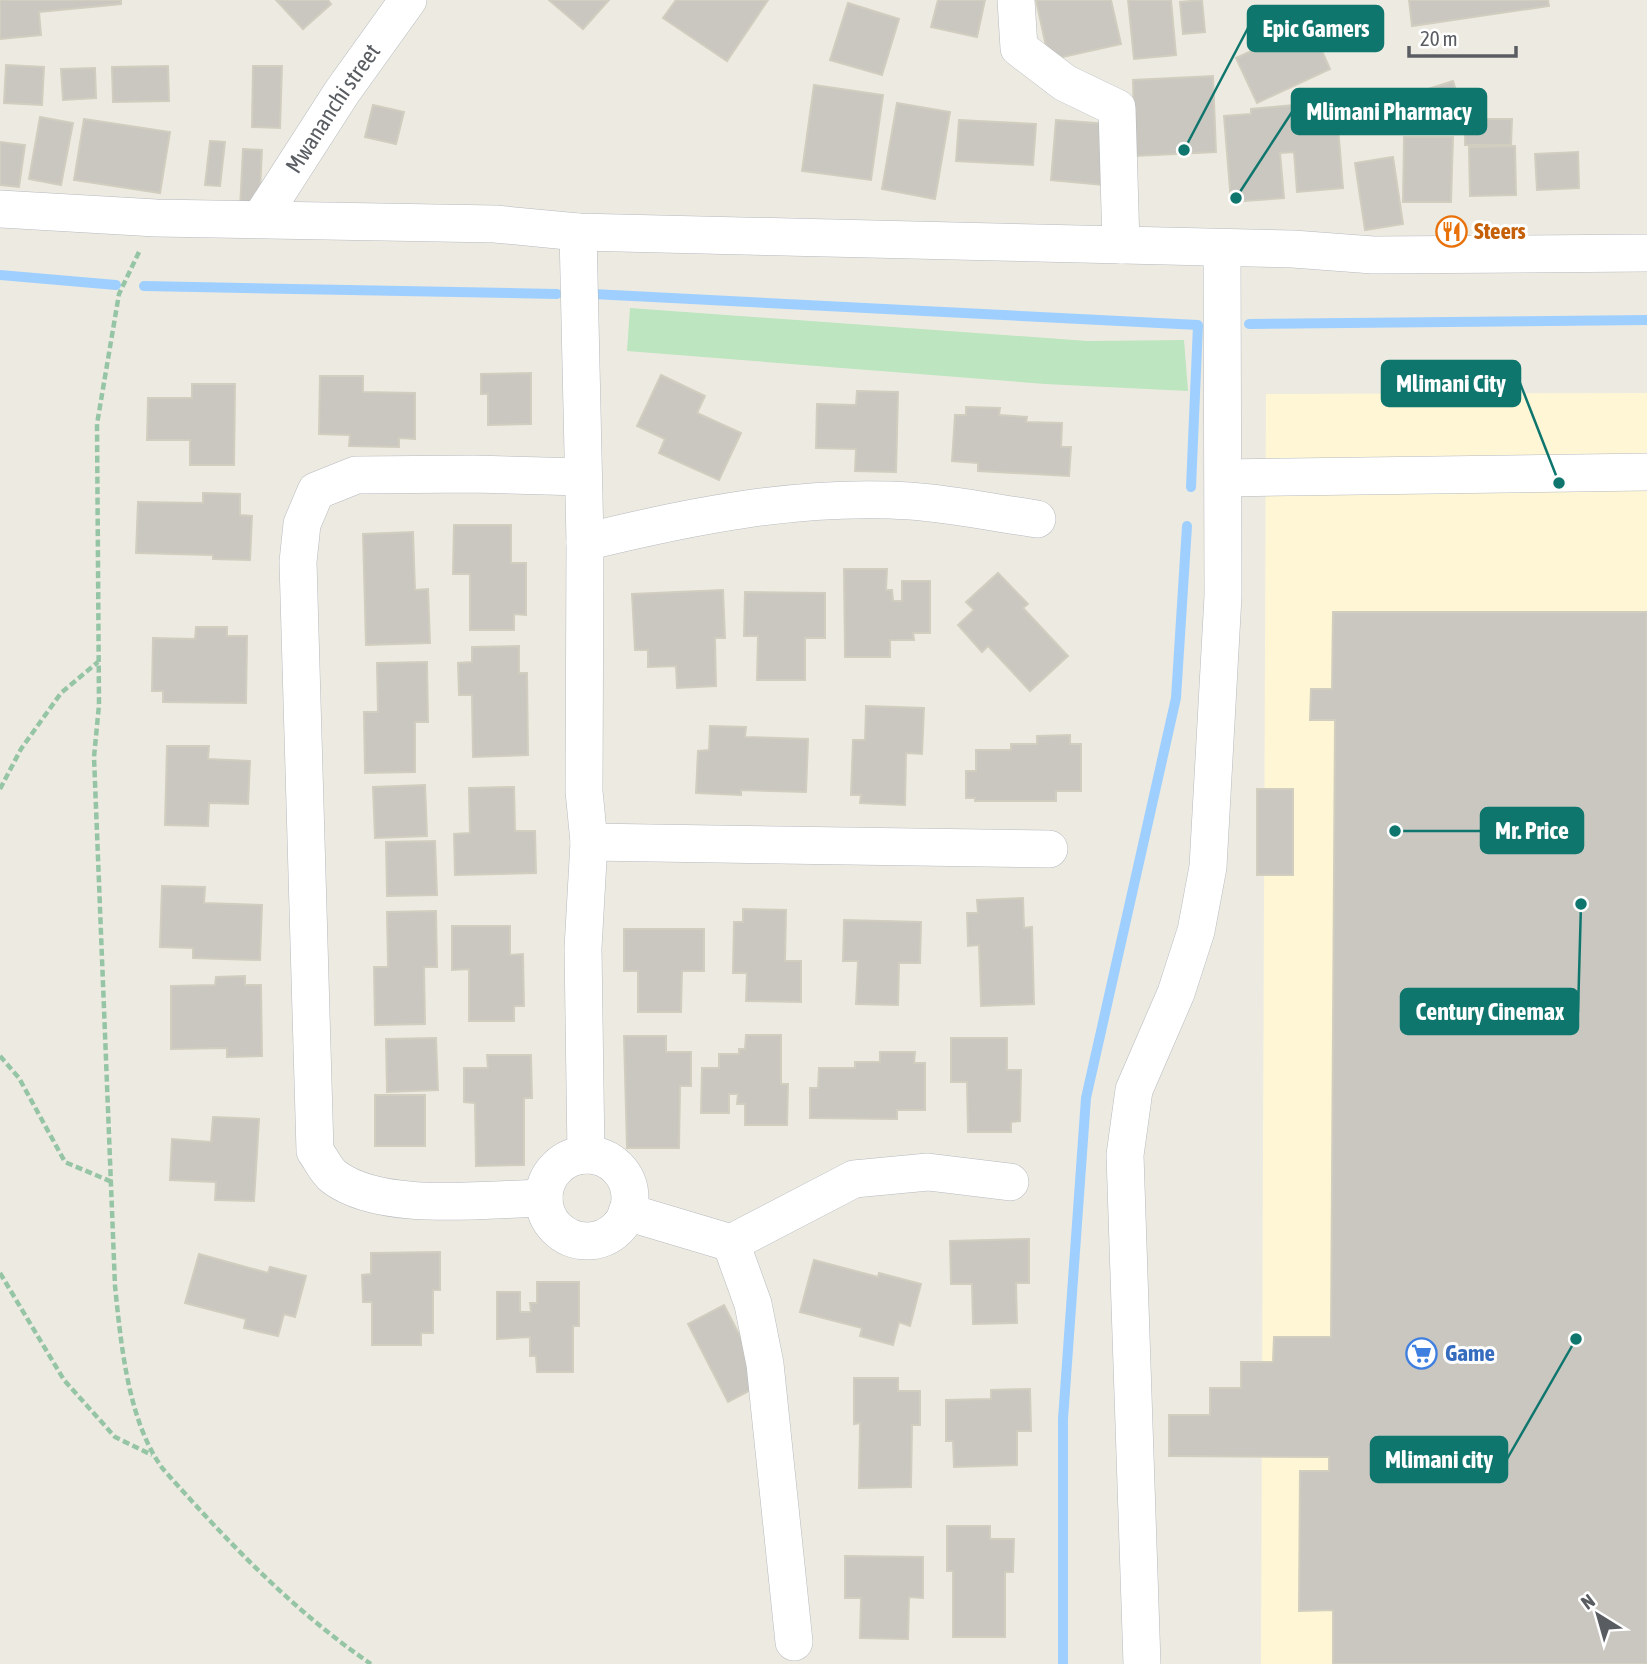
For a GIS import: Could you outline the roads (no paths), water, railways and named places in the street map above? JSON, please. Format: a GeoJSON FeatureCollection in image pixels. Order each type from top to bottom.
{"type":"FeatureCollection","features":[{"type":"Feature","properties":{"kind":"street","name":"Mwananchi street"},"geometry":{"type":"LineString","coordinates":[[261,218],[342,92],[408,0]]}},
{"type":"Feature","properties":{"kind":"street"},"geometry":{"type":"LineString","coordinates":[[1016,0],[1019,48],[1065,83],[1117,108],[1121,245]]}},
{"type":"Feature","properties":{"kind":"street"},"geometry":{"type":"LineString","coordinates":[[0,209],[156,218],[495,224],[578,232],[1121,245],[1373,255],[1647,253]]}},
{"type":"Feature","properties":{"kind":"street"},"geometry":{"type":"LineString","coordinates":[[578,232],[585,542],[584,791],[589,842],[583,961],[586,1155]]}},
{"type":"Feature","properties":{"kind":"street"},"geometry":{"type":"LineString","coordinates":[[1142,1664],[1125,1155],[1134,1090],[1176,993],[1196,931],[1208,867],[1223,596],[1222,248]]}},
{"type":"Feature","properties":{"kind":"street"},"geometry":{"type":"LineString","coordinates":[[1224,478],[1647,472]]}},
{"type":"Feature","properties":{"kind":"street"},"geometry":{"type":"LineString","coordinates":[[544,1198],[399,1200],[360,1191],[332,1176],[315,1151],[298,562],[302,524],[316,491],[356,475],[582,477]]}},
{"type":"Feature","properties":{"kind":"street"},"geometry":{"type":"LineString","coordinates":[[585,542],[681,518],[785,503],[910,501],[1037,519]]}},
{"type":"Feature","properties":{"kind":"street"},"geometry":{"type":"LineString","coordinates":[[589,842],[1049,849]]}},
{"type":"Feature","properties":{"kind":"street"},"geometry":{"type":"LineString","coordinates":[[586,1155],[602,1158],[622,1173],[630,1196],[627,1212],[611,1233],[586,1241],[561,1233],[552,1223],[544,1198],[547,1182],[556,1168],[570,1159],[586,1155]]}},
{"type":"Feature","properties":{"kind":"street"},"geometry":{"type":"LineString","coordinates":[[627,1212],[731,1242],[854,1179],[928,1172],[1010,1182]]}},
{"type":"Feature","properties":{"kind":"street"},"geometry":{"type":"LineString","coordinates":[[731,1242],[753,1304],[765,1364],[794,1642]]}},
{"type":"Feature","properties":{"kind":"waterway"},"geometry":{"type":"LineString","coordinates":[[0,275],[116,285]]}},
{"type":"Feature","properties":{"kind":"waterway"},"geometry":{"type":"LineString","coordinates":[[144,286],[557,294]]}},
{"type":"Feature","properties":{"kind":"waterway"},"geometry":{"type":"LineString","coordinates":[[593,294],[1198,325],[1191,487]]}},
{"type":"Feature","properties":{"kind":"waterway"},"geometry":{"type":"LineString","coordinates":[[1249,324],[1647,320]]}},
{"type":"Feature","properties":{"kind":"waterway"},"geometry":{"type":"LineString","coordinates":[[1063,1664],[1063,1419],[1086,1098],[1176,698],[1187,526]]}},
{"type":"Feature","properties":{"kind":"place","name":"Epic Gamers"},"geometry":{"type":"Point","coordinates":[1184,150]}},
{"type":"Feature","properties":{"kind":"place","name":"Mlimani Pharmacy"},"geometry":{"type":"Point","coordinates":[1236,198]}},
{"type":"Feature","properties":{"kind":"place","name":"Steers"},"geometry":{"type":"Point","coordinates":[1451,231]}},
{"type":"Feature","properties":{"kind":"place","name":"Mlimani City"},"geometry":{"type":"Point","coordinates":[1559,483]}},
{"type":"Feature","properties":{"kind":"place","name":"Mr. Price"},"geometry":{"type":"Point","coordinates":[1395,831]}},
{"type":"Feature","properties":{"kind":"place","name":"Century Cinemax"},"geometry":{"type":"Point","coordinates":[1581,904]}},
{"type":"Feature","properties":{"kind":"place","name":"Mlimani city"},"geometry":{"type":"Point","coordinates":[1576,1339]}},
{"type":"Feature","properties":{"kind":"place","name":"Game"},"geometry":{"type":"Point","coordinates":[1422,1353]}}]}
